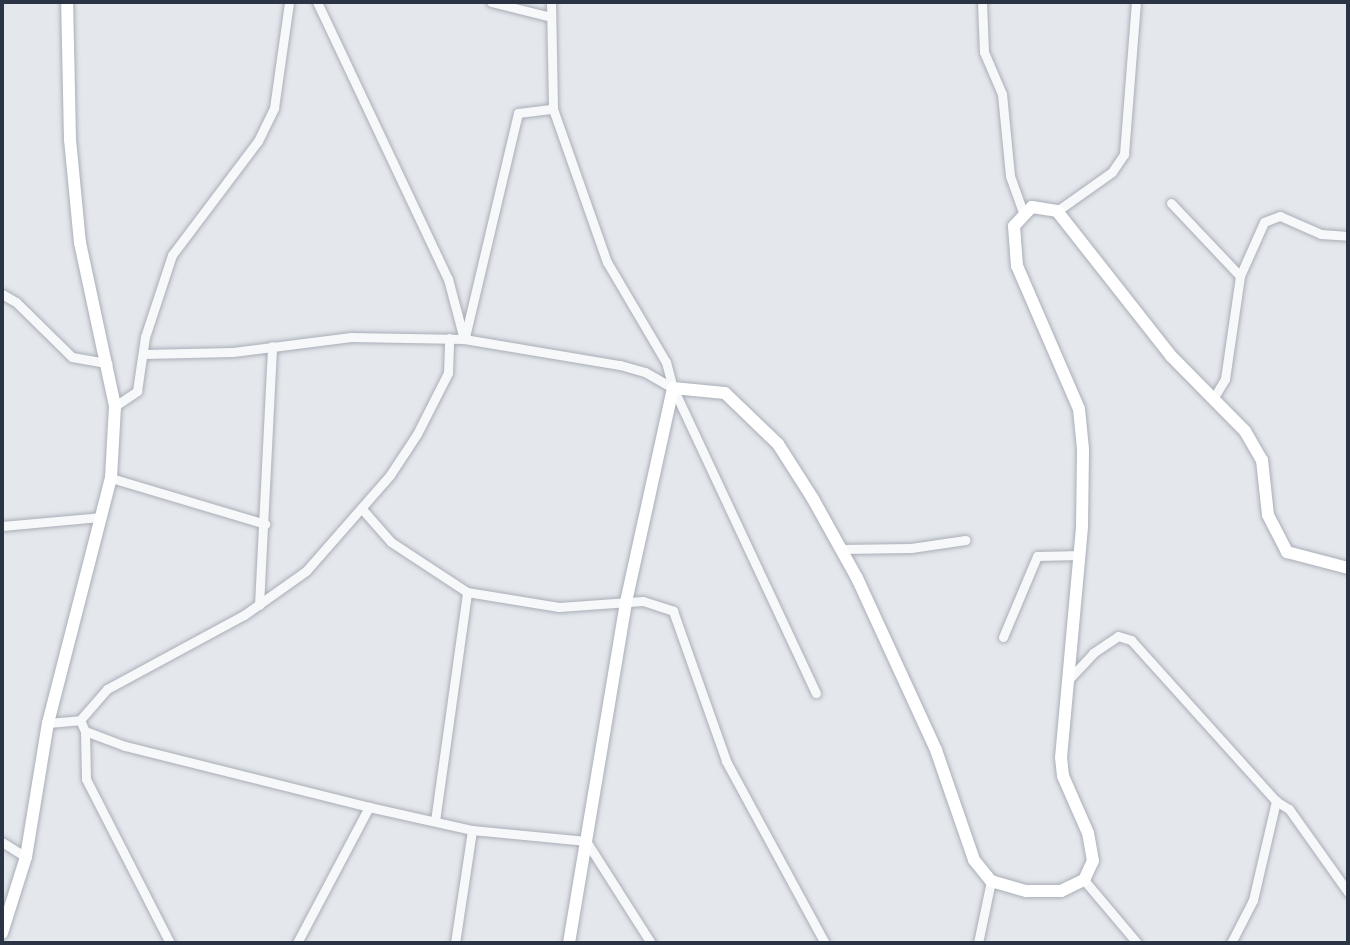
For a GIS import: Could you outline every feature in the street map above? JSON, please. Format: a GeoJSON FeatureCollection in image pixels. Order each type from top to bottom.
{"type":"FeatureCollection","features":[{"type":"Feature","properties":{"kind":"street"},"geometry":{"type":"LineString","coordinates":[[2,933],[26,857],[48,723],[111,478],[115,406],[80,243],[70,140],[66,2]]}},
{"type":"Feature","properties":{"kind":"street"},"geometry":{"type":"LineString","coordinates":[[115,406],[137,391],[144,354],[172,255],[258,141],[274,108],[289,2]]}},
{"type":"Feature","properties":{"kind":"street"},"geometry":{"type":"LineString","coordinates":[[317,2],[448,279],[464,339]]}},
{"type":"Feature","properties":{"kind":"street"},"geometry":{"type":"LineString","coordinates":[[491,2],[551,17]]}},
{"type":"Feature","properties":{"kind":"street"},"geometry":{"type":"LineString","coordinates":[[551,2],[553,109],[607,262],[666,362],[673,388],[816,693]]}},
{"type":"Feature","properties":{"kind":"street"},"geometry":{"type":"LineString","coordinates":[[982,2],[984,52],[1002,94],[1010,176],[1024,215]]}},
{"type":"Feature","properties":{"kind":"street"},"geometry":{"type":"LineString","coordinates":[[1057,211],[1112,172],[1124,154],[1136,2]]}},
{"type":"Feature","properties":{"kind":"street"},"geometry":{"type":"LineString","coordinates":[[464,339],[518,113],[553,109]]}},
{"type":"Feature","properties":{"kind":"street"},"geometry":{"type":"LineString","coordinates":[[1171,203],[1240,276]]}},
{"type":"Feature","properties":{"kind":"street"},"geometry":{"type":"LineString","coordinates":[[144,354],[272,346],[351,337],[464,339],[620,365],[645,372],[673,388],[725,393],[754,417],[778,444],[841,549],[936,750],[974,860],[991,881],[1027,891],[1050,891],[1084,880],[1093,861],[1088,833],[1063,776],[1061,758],[1071,677],[1080,555],[1083,449],[1079,409],[1017,265],[1014,226],[1032,207],[1057,211],[1171,356],[1245,431],[1262,460],[1268,515],[1287,552],[1348,568]]}},
{"type":"Feature","properties":{"kind":"street"},"geometry":{"type":"LineString","coordinates":[[1213,399],[1226,379],[1240,276],[1264,222],[1280,216],[1321,234],[1348,236]]}},
{"type":"Feature","properties":{"kind":"street"},"geometry":{"type":"LineString","coordinates":[[2,294],[16,302],[72,357],[107,363]]}},
{"type":"Feature","properties":{"kind":"street"},"geometry":{"type":"LineString","coordinates":[[48,723],[80,720],[107,689],[259,605],[306,572],[390,475],[437,400],[447,373],[449,338]]}},
{"type":"Feature","properties":{"kind":"street"},"geometry":{"type":"LineString","coordinates":[[259,605],[272,346]]}},
{"type":"Feature","properties":{"kind":"street"},"geometry":{"type":"LineString","coordinates":[[569,943],[626,602],[673,388]]}},
{"type":"Feature","properties":{"kind":"street"},"geometry":{"type":"LineString","coordinates":[[111,478],[265,524]]}},
{"type":"Feature","properties":{"kind":"street"},"geometry":{"type":"LineString","coordinates":[[362,509],[391,542],[467,592],[559,607],[643,601],[673,611],[726,761],[825,943]]}},
{"type":"Feature","properties":{"kind":"street"},"geometry":{"type":"LineString","coordinates":[[2,526],[100,517]]}},
{"type":"Feature","properties":{"kind":"street"},"geometry":{"type":"LineString","coordinates":[[841,549],[911,548],[965,540]]}},
{"type":"Feature","properties":{"kind":"street"},"geometry":{"type":"LineString","coordinates":[[1003,637],[1037,555],[1080,555]]}},
{"type":"Feature","properties":{"kind":"street"},"geometry":{"type":"LineString","coordinates":[[435,821],[467,592]]}},
{"type":"Feature","properties":{"kind":"street"},"geometry":{"type":"LineString","coordinates":[[1071,677],[1093,653],[1118,636],[1131,640],[1276,802],[1289,809],[1348,892]]}},
{"type":"Feature","properties":{"kind":"street"},"geometry":{"type":"LineString","coordinates":[[80,720],[85,731],[86,779],[170,943]]}},
{"type":"Feature","properties":{"kind":"street"},"geometry":{"type":"LineString","coordinates":[[85,731],[124,746],[472,830],[586,841]]}},
{"type":"Feature","properties":{"kind":"street"},"geometry":{"type":"LineString","coordinates":[[1231,943],[1253,900],[1276,802]]}},
{"type":"Feature","properties":{"kind":"street"},"geometry":{"type":"LineString","coordinates":[[297,943],[369,807]]}},
{"type":"Feature","properties":{"kind":"street"},"geometry":{"type":"LineString","coordinates":[[456,943],[472,830]]}},
{"type":"Feature","properties":{"kind":"street"},"geometry":{"type":"LineString","coordinates":[[586,841],[651,943]]}},
{"type":"Feature","properties":{"kind":"street"},"geometry":{"type":"LineString","coordinates":[[2,842],[26,857]]}},
{"type":"Feature","properties":{"kind":"street"},"geometry":{"type":"LineString","coordinates":[[1084,880],[1137,943]]}},
{"type":"Feature","properties":{"kind":"street"},"geometry":{"type":"LineString","coordinates":[[978,943],[991,881]]}}]}
